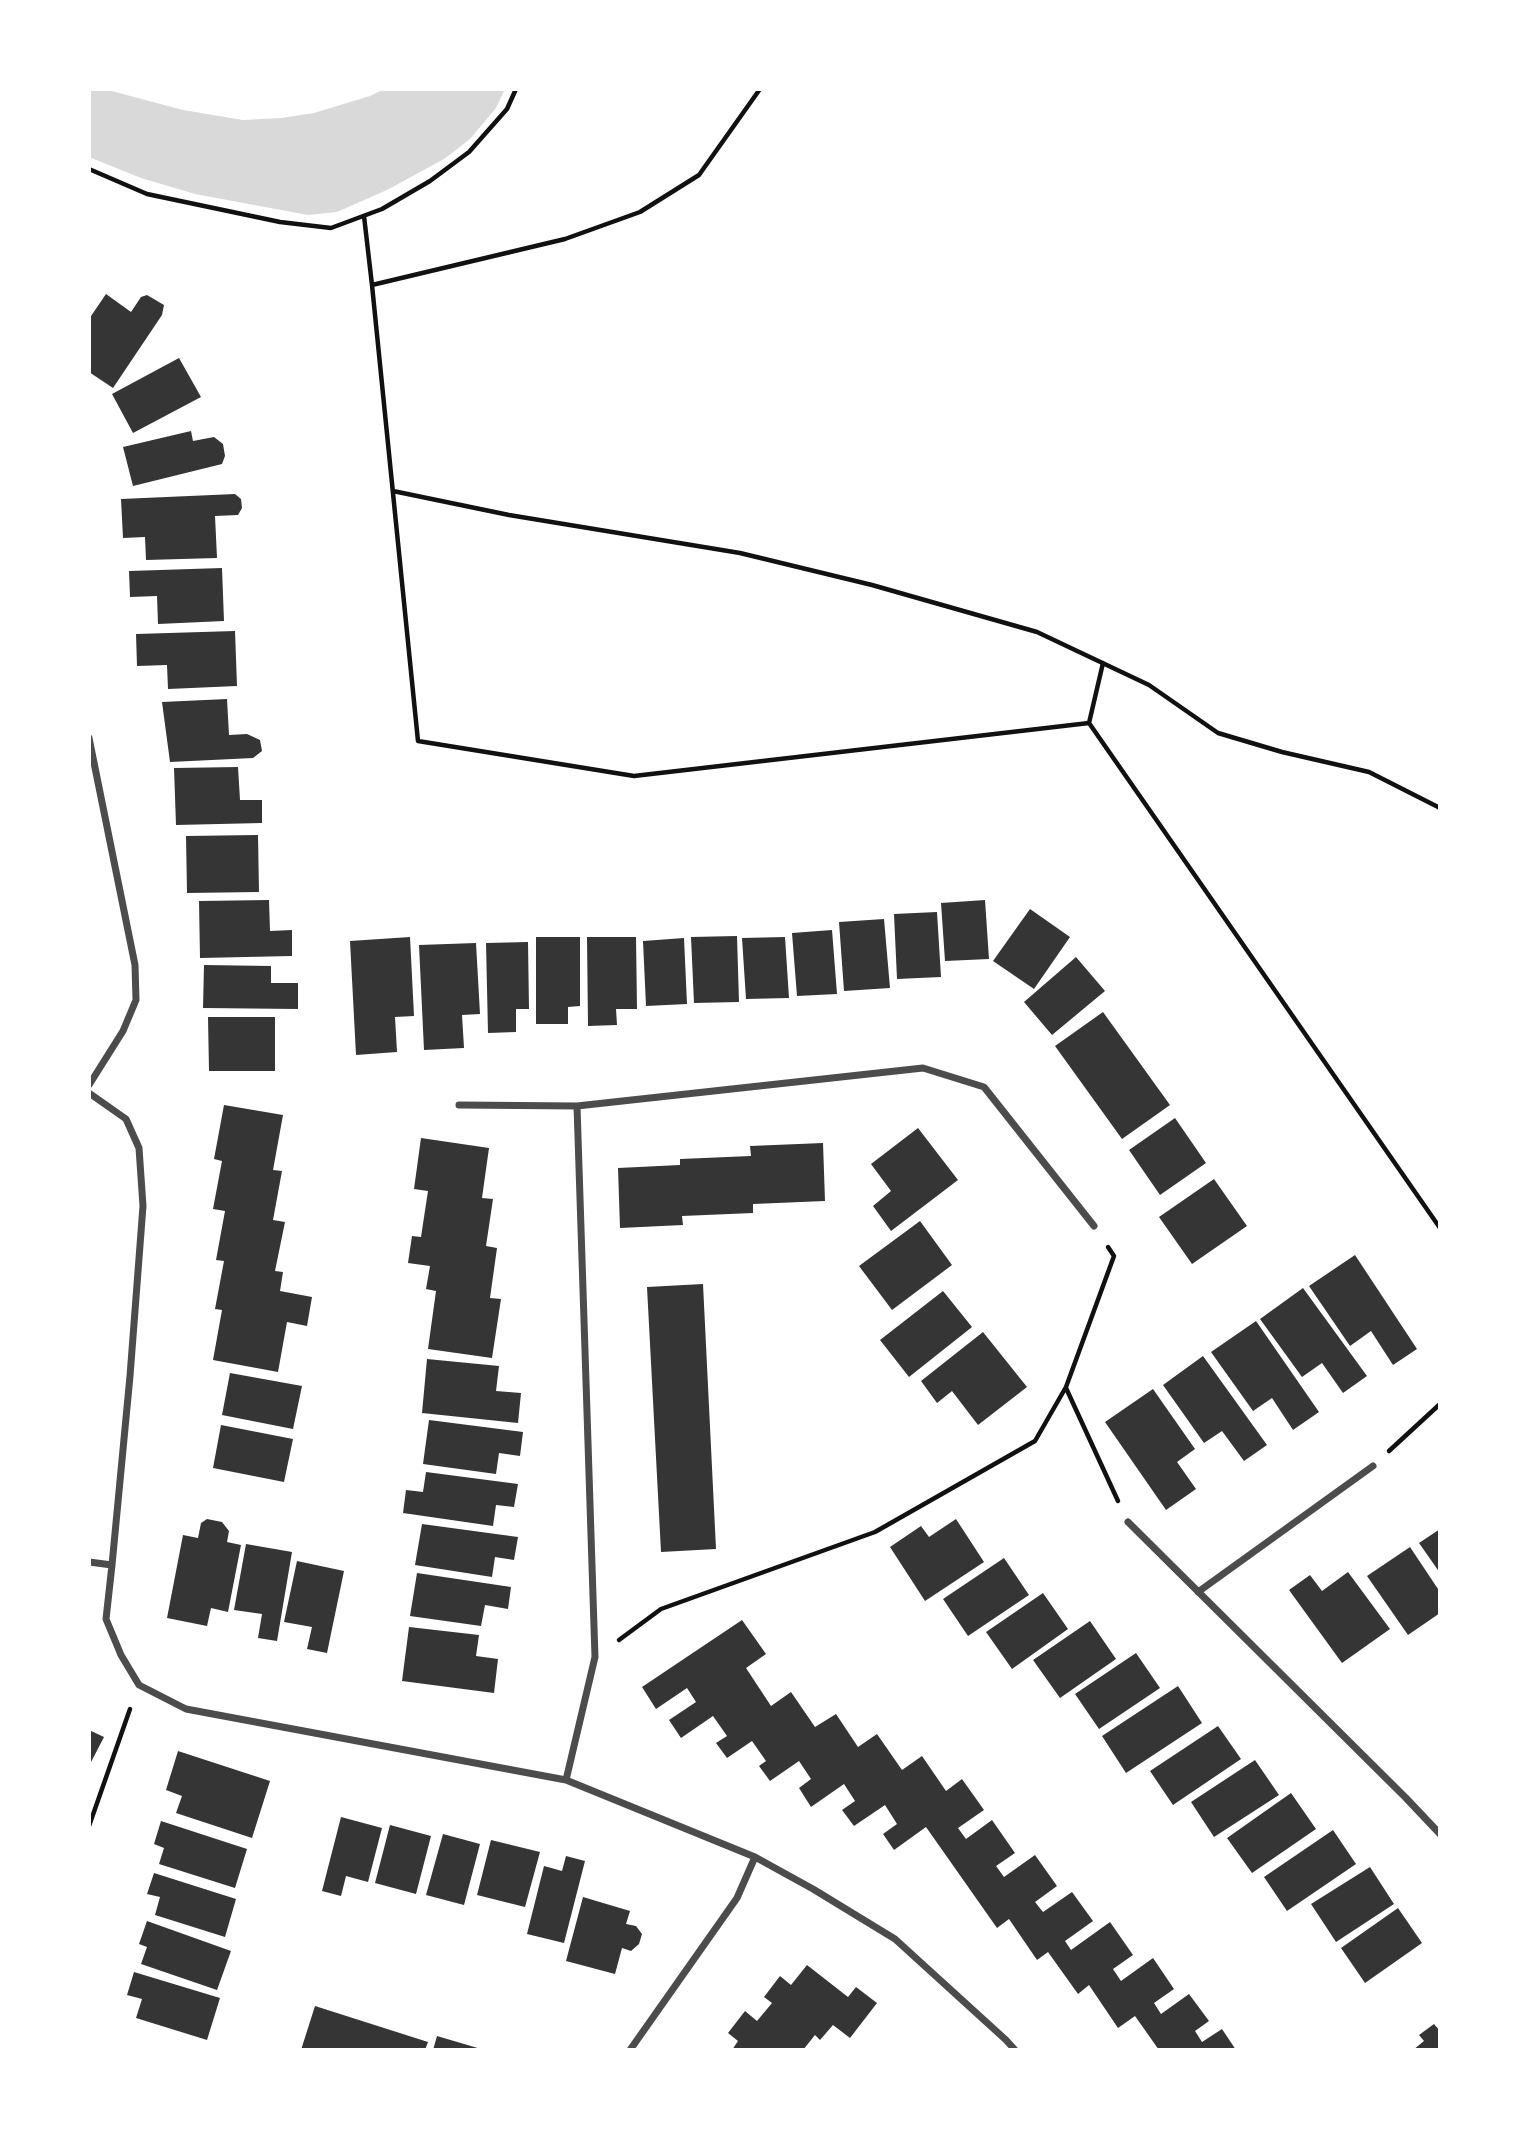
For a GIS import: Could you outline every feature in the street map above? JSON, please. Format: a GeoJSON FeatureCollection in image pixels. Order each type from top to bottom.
{"type":"FeatureCollection","features":[{"type":"Feature","properties":{"kind":"street"},"geometry":{"type":"LineString","coordinates":[[89,738],[135,965],[136,1000],[123,1031],[89,1085]]}},
{"type":"Feature","properties":{"kind":"street"},"geometry":{"type":"LineString","coordinates":[[459,1105],[578,1106],[923,1068],[984,1087],[1094,1226]]}},
{"type":"Feature","properties":{"kind":"street"},"geometry":{"type":"LineString","coordinates":[[89,1093],[126,1119],[139,1148],[143,1206],[130,1376],[106,1619],[121,1655],[139,1685],[186,1709],[566,1780],[755,1857],[895,1939],[1015,2050]]}},
{"type":"Feature","properties":{"kind":"street"},"geometry":{"type":"LineString","coordinates":[[566,1780],[595,1657],[578,1106]]}},
{"type":"Feature","properties":{"kind":"street"},"geometry":{"type":"LineString","coordinates":[[1198,1592],[1373,1466]]}},
{"type":"Feature","properties":{"kind":"street"},"geometry":{"type":"LineString","coordinates":[[1128,1522],[1440,1834]]}},
{"type":"Feature","properties":{"kind":"street"},"geometry":{"type":"LineString","coordinates":[[89,1562],[111,1565]]}},
{"type":"Feature","properties":{"kind":"street"},"geometry":{"type":"LineString","coordinates":[[630,2050],[737,1898],[755,1857]]}},
{"type":"Feature","properties":{"kind":"path"},"geometry":{"type":"LineString","coordinates":[[89,169],[147,194],[281,222],[331,228],[382,209],[430,181],[470,152],[507,110],[516,89]]}},
{"type":"Feature","properties":{"kind":"path"},"geometry":{"type":"LineString","coordinates":[[372,285],[565,239],[640,212],[699,176],[760,89]]}},
{"type":"Feature","properties":{"kind":"path"},"geometry":{"type":"LineString","coordinates":[[363,216],[418,741],[634,776],[1089,723]]}},
{"type":"Feature","properties":{"kind":"path"},"geometry":{"type":"LineString","coordinates":[[393,491],[509,516],[753,556],[872,585],[1037,632],[1149,685],[1218,733],[1369,772],[1440,808]]}},
{"type":"Feature","properties":{"kind":"path"},"geometry":{"type":"LineString","coordinates":[[1103,663],[1089,723],[1440,1228]]}},
{"type":"Feature","properties":{"kind":"path"},"geometry":{"type":"LineString","coordinates":[[595,1657],[661,1609],[875,1532],[1035,1441],[1066,1387],[1114,1256],[1094,1226]]}},
{"type":"Feature","properties":{"kind":"path"},"geometry":{"type":"LineString","coordinates":[[1066,1387],[1128,1522]]}},
{"type":"Feature","properties":{"kind":"path"},"geometry":{"type":"LineString","coordinates":[[1373,1466],[1440,1404]]}},
{"type":"Feature","properties":{"kind":"path"},"geometry":{"type":"LineString","coordinates":[[89,1826],[139,1685]]}},
{"type":"Feature","properties":{"kind":"shaded area"},"geometry":{"type":"Polygon","coordinates":[[[89,89],[104,89],[183,110],[243,120],[314,113],[384,89],[505,89],[496,108],[470,139],[444,159],[387,190],[337,212],[308,215],[195,194],[141,178],[89,157],[89,89]]]}},
{"type":"Feature","properties":{"kind":"building"},"geometry":{"type":"Polygon","coordinates":[[[106,294],[131,312],[141,297],[147,295],[164,305],[162,315],[113,388],[89,372],[89,319],[106,294]]]}},
{"type":"Feature","properties":{"kind":"building"},"geometry":{"type":"Polygon","coordinates":[[[179,358],[201,397],[133,433],[112,394],[179,358]]]}},
{"type":"Feature","properties":{"kind":"building"},"geometry":{"type":"Polygon","coordinates":[[[191,431],[193,441],[214,437],[223,444],[225,456],[222,464],[133,486],[123,447],[191,431]]]}},
{"type":"Feature","properties":{"kind":"building"},"geometry":{"type":"Polygon","coordinates":[[[235,494],[241,499],[242,508],[238,515],[215,516],[217,558],[146,560],[145,537],[123,538],[121,499],[235,494]]]}},
{"type":"Feature","properties":{"kind":"building"},"geometry":{"type":"Polygon","coordinates":[[[222,568],[224,621],[158,624],[157,596],[130,597],[129,571],[222,568]]]}},
{"type":"Feature","properties":{"kind":"building"},"geometry":{"type":"Polygon","coordinates":[[[235,631],[237,686],[168,689],[167,665],[137,666],[136,634],[235,631]]]}},
{"type":"Feature","properties":{"kind":"building"},"geometry":{"type":"Polygon","coordinates":[[[227,699],[229,735],[247,734],[260,740],[262,751],[253,758],[170,762],[162,702],[227,699]]]}},
{"type":"Feature","properties":{"kind":"building"},"geometry":{"type":"Polygon","coordinates":[[[238,767],[240,800],[262,800],[262,823],[176,825],[174,768],[238,767]]]}},
{"type":"Feature","properties":{"kind":"building"},"geometry":{"type":"Polygon","coordinates":[[[258,835],[259,892],[187,893],[186,836],[258,835]]]}},
{"type":"Feature","properties":{"kind":"building"},"geometry":{"type":"Polygon","coordinates":[[[269,900],[270,931],[292,930],[292,956],[200,958],[199,901],[269,900]]]}},
{"type":"Feature","properties":{"kind":"building"},"geometry":{"type":"Polygon","coordinates":[[[985,900],[989,959],[945,961],[941,903],[985,900]]]}},
{"type":"Feature","properties":{"kind":"building"},"geometry":{"type":"Polygon","coordinates":[[[1030,909],[1070,937],[1034,989],[993,961],[1030,909]]]}},
{"type":"Feature","properties":{"kind":"building"},"geometry":{"type":"Polygon","coordinates":[[[937,912],[941,977],[897,979],[894,914],[937,912]]]}},
{"type":"Feature","properties":{"kind":"building"},"geometry":{"type":"Polygon","coordinates":[[[884,919],[890,988],[844,991],[839,922],[884,919]]]}},
{"type":"Feature","properties":{"kind":"building"},"geometry":{"type":"Polygon","coordinates":[[[832,930],[837,994],[797,996],[792,933],[832,930]]]}},
{"type":"Feature","properties":{"kind":"building"},"geometry":{"type":"Polygon","coordinates":[[[737,936],[739,1002],[694,1003],[691,937],[737,936]]]}},
{"type":"Feature","properties":{"kind":"building"},"geometry":{"type":"Polygon","coordinates":[[[410,937],[414,1016],[395,1017],[397,1052],[356,1055],[350,941],[410,937]]]}},
{"type":"Feature","properties":{"kind":"building"},"geometry":{"type":"Polygon","coordinates":[[[536,937],[580,937],[580,1006],[568,1007],[568,1024],[536,1024],[536,937]]]}},
{"type":"Feature","properties":{"kind":"building"},"geometry":{"type":"Polygon","coordinates":[[[587,937],[636,937],[637,1009],[616,1009],[617,1025],[588,1026],[587,937]]]}},
{"type":"Feature","properties":{"kind":"building"},"geometry":{"type":"Polygon","coordinates":[[[785,937],[789,998],[746,999],[742,938],[785,937]]]}},
{"type":"Feature","properties":{"kind":"building"},"geometry":{"type":"Polygon","coordinates":[[[684,938],[687,1004],[646,1006],[643,941],[684,938]]]}},
{"type":"Feature","properties":{"kind":"building"},"geometry":{"type":"Polygon","coordinates":[[[528,942],[529,1009],[516,1009],[516,1032],[488,1033],[486,943],[528,942]]]}},
{"type":"Feature","properties":{"kind":"building"},"geometry":{"type":"Polygon","coordinates":[[[476,943],[480,1014],[462,1015],[464,1048],[424,1050],[419,945],[476,943]]]}},
{"type":"Feature","properties":{"kind":"building"},"geometry":{"type":"Polygon","coordinates":[[[1076,957],[1105,991],[1052,1035],[1024,1002],[1076,957]]]}},
{"type":"Feature","properties":{"kind":"building"},"geometry":{"type":"Polygon","coordinates":[[[204,965],[271,966],[271,983],[298,983],[298,1009],[203,1008],[204,965]]]}},
{"type":"Feature","properties":{"kind":"building"},"geometry":{"type":"Polygon","coordinates":[[[1103,1012],[1170,1105],[1122,1139],[1055,1046],[1103,1012]]]}},
{"type":"Feature","properties":{"kind":"building"},"geometry":{"type":"Polygon","coordinates":[[[208,1017],[275,1017],[275,1071],[209,1071],[208,1017]]]}},
{"type":"Feature","properties":{"kind":"building"},"geometry":{"type":"Polygon","coordinates":[[[224,1105],[283,1115],[273,1170],[282,1171],[273,1220],[285,1222],[275,1271],[283,1272],[280,1291],[312,1297],[307,1326],[287,1322],[278,1372],[213,1360],[222,1310],[215,1309],[224,1261],[216,1260],[225,1211],[213,1209],[222,1161],[214,1159],[224,1105]]]}},
{"type":"Feature","properties":{"kind":"building"},"geometry":{"type":"Polygon","coordinates":[[[1175,1118],[1206,1163],[1160,1195],[1129,1150],[1175,1118]]]}},
{"type":"Feature","properties":{"kind":"building"},"geometry":{"type":"Polygon","coordinates":[[[918,1128],[958,1180],[891,1231],[873,1206],[891,1191],[871,1164],[918,1128]]]}},
{"type":"Feature","properties":{"kind":"building"},"geometry":{"type":"Polygon","coordinates":[[[421,1138],[489,1148],[482,1198],[493,1199],[486,1246],[497,1248],[490,1298],[501,1299],[492,1358],[428,1349],[436,1291],[426,1289],[430,1266],[408,1263],[412,1236],[421,1237],[428,1191],[414,1189],[421,1138]]]}},
{"type":"Feature","properties":{"kind":"building"},"geometry":{"type":"Polygon","coordinates":[[[823,1143],[825,1201],[753,1204],[753,1213],[682,1216],[683,1225],[620,1228],[618,1168],[680,1165],[680,1159],[751,1156],[750,1146],[823,1143]]]}},
{"type":"Feature","properties":{"kind":"building"},"geometry":{"type":"Polygon","coordinates":[[[1214,1179],[1247,1226],[1192,1264],[1159,1217],[1214,1179]]]}},
{"type":"Feature","properties":{"kind":"building"},"geometry":{"type":"Polygon","coordinates":[[[920,1221],[952,1265],[892,1310],[859,1266],[920,1221]]]}},
{"type":"Feature","properties":{"kind":"building"},"geometry":{"type":"Polygon","coordinates":[[[1355,1255],[1417,1349],[1393,1365],[1371,1331],[1350,1346],[1309,1286],[1355,1255]]]}},
{"type":"Feature","properties":{"kind":"building"},"geometry":{"type":"Polygon","coordinates":[[[703,1284],[716,1549],[661,1552],[647,1287],[703,1284]]]}},
{"type":"Feature","properties":{"kind":"building"},"geometry":{"type":"Polygon","coordinates":[[[1303,1288],[1367,1376],[1343,1393],[1322,1363],[1302,1377],[1260,1319],[1303,1288]]]}},
{"type":"Feature","properties":{"kind":"building"},"geometry":{"type":"Polygon","coordinates":[[[943,1291],[972,1327],[909,1377],[880,1340],[943,1291]]]}},
{"type":"Feature","properties":{"kind":"building"},"geometry":{"type":"Polygon","coordinates":[[[1256,1321],[1319,1412],[1293,1430],[1272,1398],[1253,1411],[1211,1352],[1256,1321]]]}},
{"type":"Feature","properties":{"kind":"building"},"geometry":{"type":"Polygon","coordinates":[[[983,1332],[1027,1387],[978,1425],[952,1391],[937,1403],[921,1381],[983,1332]]]}},
{"type":"Feature","properties":{"kind":"building"},"geometry":{"type":"Polygon","coordinates":[[[1203,1356],[1267,1445],[1244,1461],[1222,1431],[1204,1443],[1163,1385],[1203,1356]]]}},
{"type":"Feature","properties":{"kind":"building"},"geometry":{"type":"Polygon","coordinates":[[[427,1359],[499,1366],[496,1391],[521,1393],[518,1423],[422,1413],[427,1359]]]}},
{"type":"Feature","properties":{"kind":"building"},"geometry":{"type":"Polygon","coordinates":[[[230,1373],[302,1386],[293,1429],[222,1415],[230,1373]]]}},
{"type":"Feature","properties":{"kind":"building"},"geometry":{"type":"Polygon","coordinates":[[[1153,1389],[1195,1449],[1177,1462],[1196,1489],[1166,1510],[1105,1422],[1153,1389]]]}},
{"type":"Feature","properties":{"kind":"building"},"geometry":{"type":"Polygon","coordinates":[[[429,1420],[523,1432],[520,1456],[499,1453],[496,1474],[423,1464],[429,1420]]]}},
{"type":"Feature","properties":{"kind":"building"},"geometry":{"type":"Polygon","coordinates":[[[221,1425],[293,1439],[284,1482],[213,1468],[221,1425]]]}},
{"type":"Feature","properties":{"kind":"building"},"geometry":{"type":"Polygon","coordinates":[[[426,1472],[518,1484],[514,1507],[496,1505],[493,1526],[403,1513],[406,1490],[423,1492],[426,1472]]]}},
{"type":"Feature","properties":{"kind":"building"},"geometry":{"type":"Polygon","coordinates":[[[207,1519],[222,1522],[229,1531],[227,1542],[241,1545],[228,1612],[211,1608],[207,1626],[167,1618],[183,1535],[198,1538],[201,1523],[207,1519]]]}},
{"type":"Feature","properties":{"kind":"building"},"geometry":{"type":"Polygon","coordinates":[[[956,1519],[984,1562],[925,1601],[890,1547],[921,1526],[929,1537],[956,1519]]]}},
{"type":"Feature","properties":{"kind":"building"},"geometry":{"type":"Polygon","coordinates":[[[422,1524],[518,1537],[514,1560],[495,1557],[492,1577],[415,1565],[422,1524]]]}},
{"type":"Feature","properties":{"kind":"building"},"geometry":{"type":"Polygon","coordinates":[[[1440,1529],[1440,1573],[1419,1543],[1440,1529]]]}},
{"type":"Feature","properties":{"kind":"building"},"geometry":{"type":"Polygon","coordinates":[[[246,1544],[292,1552],[277,1641],[258,1638],[262,1614],[234,1610],[246,1544]]]}},
{"type":"Feature","properties":{"kind":"building"},"geometry":{"type":"Polygon","coordinates":[[[1410,1547],[1440,1592],[1440,1613],[1408,1635],[1367,1576],[1410,1547]]]}},
{"type":"Feature","properties":{"kind":"building"},"geometry":{"type":"Polygon","coordinates":[[[1004,1558],[1029,1595],[968,1636],[943,1599],[1004,1558]]]}},
{"type":"Feature","properties":{"kind":"building"},"geometry":{"type":"Polygon","coordinates":[[[297,1561],[344,1571],[327,1653],[307,1649],[312,1627],[284,1622],[297,1561]]]}},
{"type":"Feature","properties":{"kind":"building"},"geometry":{"type":"Polygon","coordinates":[[[1348,1572],[1390,1629],[1342,1663],[1289,1590],[1310,1575],[1322,1591],[1348,1572]]]}},
{"type":"Feature","properties":{"kind":"building"},"geometry":{"type":"Polygon","coordinates":[[[417,1573],[511,1587],[508,1609],[485,1605],[481,1626],[410,1616],[417,1573]]]}},
{"type":"Feature","properties":{"kind":"building"},"geometry":{"type":"Polygon","coordinates":[[[1043,1593],[1068,1629],[1012,1669],[986,1632],[1043,1593]]]}},
{"type":"Feature","properties":{"kind":"building"},"geometry":{"type":"Polygon","coordinates":[[[742,1620],[766,1654],[746,1668],[771,1706],[791,1692],[815,1727],[836,1714],[858,1747],[877,1734],[902,1770],[922,1756],[946,1791],[962,1779],[984,1810],[958,1828],[966,1839],[992,1820],[1015,1853],[996,1866],[1004,1877],[1035,1855],[1057,1886],[1035,1902],[1043,1912],[1072,1892],[1093,1921],[1065,1941],[1071,1950],[1110,1922],[1133,1955],[1113,1969],[1121,1981],[1153,1958],[1174,1989],[1154,2003],[1161,2014],[1189,1994],[1209,2021],[1195,2031],[1202,2042],[1222,2029],[1236,2050],[1159,2050],[1135,2016],[1118,2028],[1089,1985],[1078,1994],[1048,1952],[1037,1960],[1009,1919],[997,1928],[926,1827],[894,1850],[883,1834],[897,1824],[885,1805],[854,1826],[842,1810],[855,1801],[844,1784],[811,1807],[799,1788],[811,1779],[799,1761],[770,1781],[759,1766],[766,1761],[752,1741],[727,1758],[716,1743],[727,1736],[713,1716],[681,1738],[669,1720],[696,1702],[687,1688],[656,1709],[642,1687],[742,1620]]]}},
{"type":"Feature","properties":{"kind":"building"},"geometry":{"type":"Polygon","coordinates":[[[1090,1621],[1116,1659],[1060,1698],[1033,1660],[1090,1621]]]}},
{"type":"Feature","properties":{"kind":"building"},"geometry":{"type":"Polygon","coordinates":[[[409,1627],[479,1635],[476,1656],[498,1659],[494,1693],[402,1681],[409,1627]]]}},
{"type":"Feature","properties":{"kind":"building"},"geometry":{"type":"Polygon","coordinates":[[[1136,1653],[1160,1688],[1099,1729],[1075,1694],[1136,1653]]]}},
{"type":"Feature","properties":{"kind":"building"},"geometry":{"type":"Polygon","coordinates":[[[1178,1686],[1202,1723],[1126,1773],[1102,1736],[1178,1686]]]}},
{"type":"Feature","properties":{"kind":"building"},"geometry":{"type":"Polygon","coordinates":[[[1218,1726],[1241,1759],[1173,1805],[1150,1771],[1218,1726]]]}},
{"type":"Feature","properties":{"kind":"building"},"geometry":{"type":"Polygon","coordinates":[[[89,1730],[104,1737],[89,1766],[89,1730]]]}},
{"type":"Feature","properties":{"kind":"building"},"geometry":{"type":"Polygon","coordinates":[[[178,1751],[270,1781],[252,1838],[176,1813],[182,1796],[166,1790],[178,1751]]]}},
{"type":"Feature","properties":{"kind":"building"},"geometry":{"type":"Polygon","coordinates":[[[1255,1760],[1279,1795],[1214,1837],[1191,1802],[1255,1760]]]}},
{"type":"Feature","properties":{"kind":"building"},"geometry":{"type":"Polygon","coordinates":[[[1291,1793],[1316,1829],[1252,1873],[1227,1838],[1291,1793]]]}},
{"type":"Feature","properties":{"kind":"building"},"geometry":{"type":"Polygon","coordinates":[[[341,1817],[382,1828],[368,1882],[346,1876],[341,1896],[322,1891],[341,1817]]]}},
{"type":"Feature","properties":{"kind":"building"},"geometry":{"type":"Polygon","coordinates":[[[161,1821],[247,1849],[235,1888],[159,1864],[164,1848],[154,1844],[161,1821]]]}},
{"type":"Feature","properties":{"kind":"building"},"geometry":{"type":"Polygon","coordinates":[[[390,1825],[431,1836],[416,1894],[375,1883],[390,1825]]]}},
{"type":"Feature","properties":{"kind":"building"},"geometry":{"type":"Polygon","coordinates":[[[1333,1830],[1356,1864],[1287,1911],[1264,1877],[1333,1830]]]}},
{"type":"Feature","properties":{"kind":"building"},"geometry":{"type":"Polygon","coordinates":[[[443,1834],[480,1844],[464,1905],[426,1895],[443,1834]]]}},
{"type":"Feature","properties":{"kind":"building"},"geometry":{"type":"Polygon","coordinates":[[[491,1840],[540,1852],[525,1907],[477,1895],[491,1840]]]}},
{"type":"Feature","properties":{"kind":"building"},"geometry":{"type":"Polygon","coordinates":[[[566,1856],[585,1861],[564,1943],[527,1934],[544,1866],[562,1871],[566,1856]]]}},
{"type":"Feature","properties":{"kind":"building"},"geometry":{"type":"Polygon","coordinates":[[[1370,1867],[1394,1904],[1336,1942],[1311,1904],[1370,1867]]]}},
{"type":"Feature","properties":{"kind":"building"},"geometry":{"type":"Polygon","coordinates":[[[154,1873],[236,1899],[225,1937],[155,1915],[160,1897],[147,1894],[154,1873]]]}},
{"type":"Feature","properties":{"kind":"building"},"geometry":{"type":"Polygon","coordinates":[[[583,1897],[630,1911],[626,1924],[636,1926],[642,1934],[639,1944],[631,1951],[622,1948],[615,1974],[566,1961],[583,1897]]]}},
{"type":"Feature","properties":{"kind":"building"},"geometry":{"type":"Polygon","coordinates":[[[1398,1908],[1422,1943],[1365,1983],[1341,1948],[1398,1908]]]}},
{"type":"Feature","properties":{"kind":"building"},"geometry":{"type":"Polygon","coordinates":[[[147,1921],[231,1951],[217,1990],[141,1964],[147,1947],[139,1944],[147,1921]]]}},
{"type":"Feature","properties":{"kind":"building"},"geometry":{"type":"Polygon","coordinates":[[[807,1965],[848,1997],[856,1987],[877,2003],[850,2038],[833,2025],[820,2040],[815,2035],[803,2050],[732,2050],[738,2041],[728,2033],[745,2011],[757,2021],[772,2003],[764,1997],[780,1976],[791,1985],[807,1965]]]}},
{"type":"Feature","properties":{"kind":"building"},"geometry":{"type":"Polygon","coordinates":[[[134,1972],[220,1998],[207,2040],[136,2018],[142,1999],[127,1995],[134,1972]]]}},
{"type":"Feature","properties":{"kind":"building"},"geometry":{"type":"Polygon","coordinates":[[[315,2006],[428,2042],[425,2050],[301,2050],[315,2006]]]}},
{"type":"Feature","properties":{"kind":"building"},"geometry":{"type":"Polygon","coordinates":[[[1434,2024],[1440,2031],[1440,2050],[1413,2050],[1424,2041],[1419,2035],[1434,2024]]]}},
{"type":"Feature","properties":{"kind":"building"},"geometry":{"type":"Polygon","coordinates":[[[437,2036],[481,2049],[481,2050],[433,2050],[437,2036]]]}}]}
